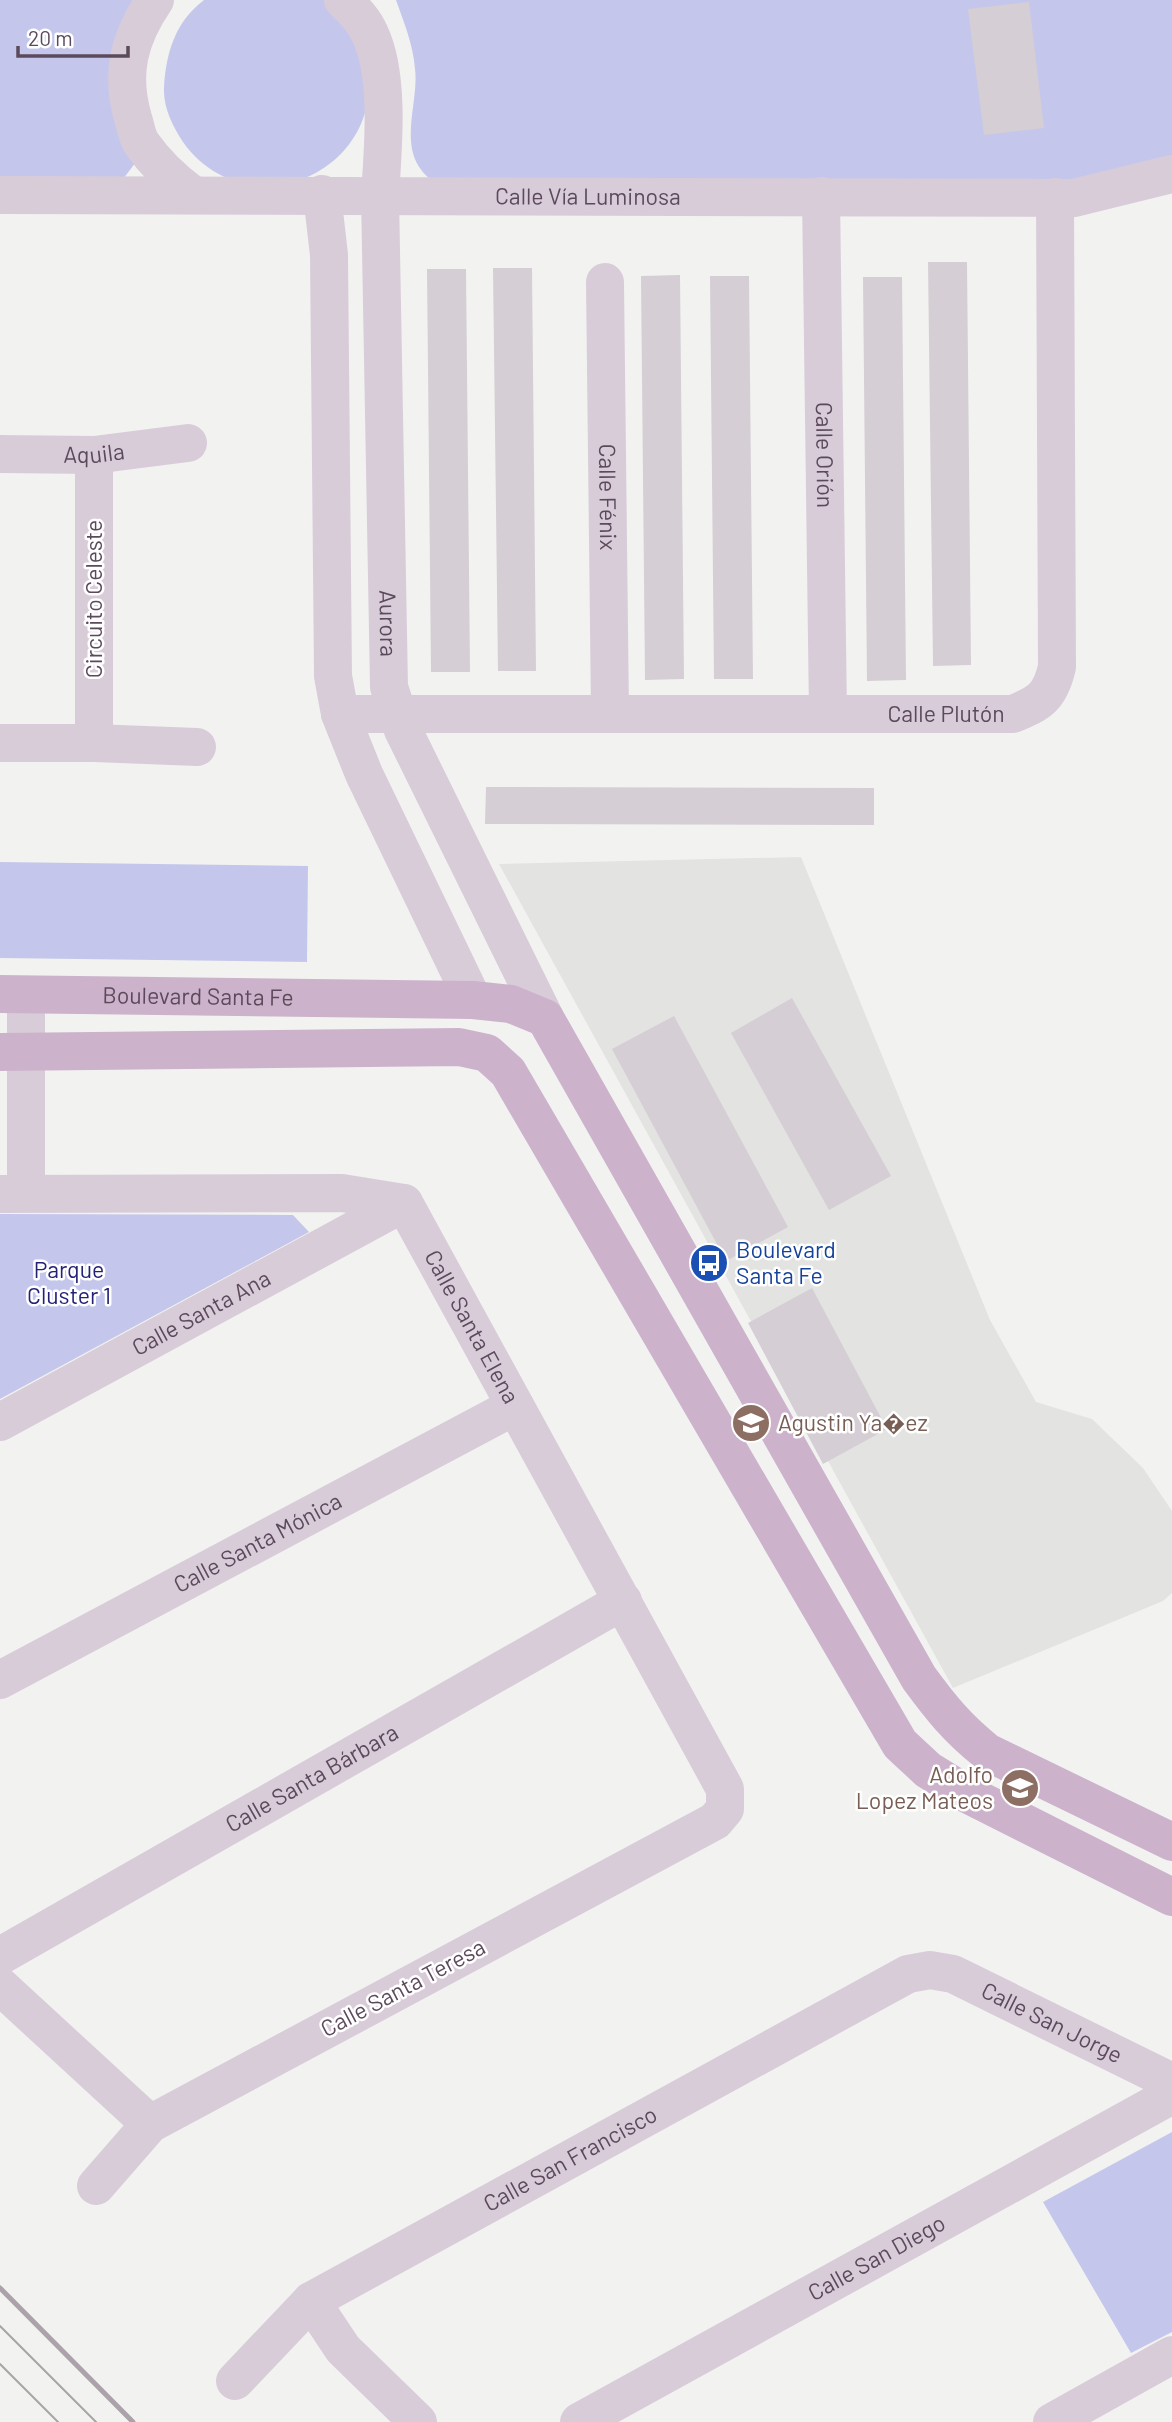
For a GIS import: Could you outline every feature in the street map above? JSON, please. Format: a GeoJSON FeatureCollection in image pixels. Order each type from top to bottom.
{"type":"FeatureCollection","features":[{"type":"Feature","properties":{"kind":"main road","name":"Boulevard Santa Fe"},"geometry":{"type":"LineString","coordinates":[[13,995],[473,1000],[511,1004],[545,1018]]}},
{"type":"Feature","properties":{"kind":"main road"},"geometry":{"type":"LineString","coordinates":[[545,1018],[919,1678],[940,1707],[961,1731],[987,1752],[1172,1842]]}},
{"type":"Feature","properties":{"kind":"main road"},"geometry":{"type":"LineString","coordinates":[[13,1052],[458,1047],[486,1053],[508,1072],[900,1744],[928,1770],[967,1794],[1172,1898]]}},
{"type":"Feature","properties":{"kind":"street"},"geometry":{"type":"LineString","coordinates":[[155,0],[139,23],[130,53],[127,97],[140,141],[172,179],[192,194]]}},
{"type":"Feature","properties":{"kind":"street","name":"Aurora"},"geometry":{"type":"LineString","coordinates":[[343,0],[358,14],[370,34],[380,69],[389,687],[397,713],[545,1018]]}},
{"type":"Feature","properties":{"kind":"street","name":"Calle Vía Luminosa"},"geometry":{"type":"LineString","coordinates":[[0,194],[1074,198],[1172,173]]}},
{"type":"Feature","properties":{"kind":"street"},"geometry":{"type":"LineString","coordinates":[[322,194],[329,255],[333,676],[340,714],[410,874],[473,1000]]}},
{"type":"Feature","properties":{"kind":"street","name":"Calle Orión"},"geometry":{"type":"LineString","coordinates":[[821,196],[828,714]]}},
{"type":"Feature","properties":{"kind":"street","name":"Calle Plutón"},"geometry":{"type":"LineString","coordinates":[[340,714],[1013,714],[1037,704],[1052,687],[1057,667],[1058,639],[1055,197]]}},
{"type":"Feature","properties":{"kind":"street","name":"Calle Fénix"},"geometry":{"type":"LineString","coordinates":[[605,282],[610,713]]}},
{"type":"Feature","properties":{"kind":"street","name":"Aquila"},"geometry":{"type":"LineString","coordinates":[[0,454],[94,455],[188,443]]}},
{"type":"Feature","properties":{"kind":"street","name":"Circuito Celeste"},"geometry":{"type":"LineString","coordinates":[[94,455],[94,743]]}},
{"type":"Feature","properties":{"kind":"street"},"geometry":{"type":"LineString","coordinates":[[0,743],[197,747]]}},
{"type":"Feature","properties":{"kind":"street"},"geometry":{"type":"LineString","coordinates":[[13,995],[13,1193],[342,1193],[404,1203]]}},
{"type":"Feature","properties":{"kind":"street","name":"Calle Santa Elena"},"geometry":{"type":"LineString","coordinates":[[404,1203],[725,1789],[725,1809]]}},
{"type":"Feature","properties":{"kind":"street","name":"Calle Santa Ana"},"geometry":{"type":"LineString","coordinates":[[0,1422],[404,1203]]}},
{"type":"Feature","properties":{"kind":"street","name":"Calle Santa Mónica"},"geometry":{"type":"LineString","coordinates":[[0,1680],[516,1406]]}},
{"type":"Feature","properties":{"kind":"street","name":"Calle Santa Bárbara"},"geometry":{"type":"LineString","coordinates":[[0,1956],[623,1601]]}},
{"type":"Feature","properties":{"kind":"street","name":"Calle Santa Teresa"},"geometry":{"type":"LineString","coordinates":[[96,2186],[150,2124],[715,1821],[725,1809]]}},
{"type":"Feature","properties":{"kind":"street","name":"Calle San Jorge"},"geometry":{"type":"LineString","coordinates":[[930,1970],[953,1974],[1172,2082]]}},
{"type":"Feature","properties":{"kind":"street","name":"Calle San Francisco"},"geometry":{"type":"LineString","coordinates":[[235,2381],[311,2301],[908,1974],[930,1970]]}},
{"type":"Feature","properties":{"kind":"street"},"geometry":{"type":"LineString","coordinates":[[0,1986],[150,2124]]}},
{"type":"Feature","properties":{"kind":"street","name":"Calle San Diego"},"geometry":{"type":"LineString","coordinates":[[579,2422],[1172,2095]]}},
{"type":"Feature","properties":{"kind":"street"},"geometry":{"type":"LineString","coordinates":[[311,2301],[343,2349],[418,2422]]}},
{"type":"Feature","properties":{"kind":"street"},"geometry":{"type":"LineString","coordinates":[[1052,2422],[1172,2355]]}},
{"type":"Feature","properties":{"kind":"shaded area"},"geometry":{"type":"Polygon","coordinates":[[[801,857],[990,1320],[1036,1402],[1092,1419],[1143,1468],[1172,1511],[1172,1593],[1163,1601],[953,1688],[499,864],[801,857]]]}},
{"type":"Feature","properties":{"kind":"green space"},"geometry":{"type":"Polygon","coordinates":[[[0,0],[134,0],[136,162],[120,183],[0,181],[0,0]]]}},
{"type":"Feature","properties":{"kind":"green space"},"geometry":{"type":"Polygon","coordinates":[[[204,0],[328,0],[352,23],[361,50],[369,94],[360,126],[343,152],[320,171],[293,182],[263,186],[234,180],[206,166],[183,142],[167,109],[164,95],[165,75],[179,28],[204,0]]]}},
{"type":"Feature","properties":{"kind":"green space"},"geometry":{"type":"Polygon","coordinates":[[[396,0],[1172,0],[1172,165],[1074,182],[444,188],[429,178],[415,160],[411,135],[416,81],[414,60],[396,0]]]}},
{"type":"Feature","properties":{"kind":"green space"},"geometry":{"type":"Polygon","coordinates":[[[0,862],[308,866],[307,962],[0,958],[0,862]]]}},
{"type":"Feature","properties":{"kind":"green space","name":"Parque Cluster 1"},"geometry":{"type":"Polygon","coordinates":[[[0,1214],[293,1215],[309,1232],[0,1399],[0,1214]]]}},
{"type":"Feature","properties":{"kind":"green space"},"geometry":{"type":"Polygon","coordinates":[[[1172,2132],[1172,2332],[1131,2353],[1043,2202],[1172,2132]]]}},
{"type":"Feature","properties":{"kind":"building"},"geometry":{"type":"Polygon","coordinates":[[[1029,2],[1044,128],[984,135],[968,9],[1029,2]]]}},
{"type":"Feature","properties":{"kind":"building"},"geometry":{"type":"Polygon","coordinates":[[[928,262],[967,262],[971,665],[933,666],[928,262]]]}},
{"type":"Feature","properties":{"kind":"building"},"geometry":{"type":"Polygon","coordinates":[[[493,268],[532,268],[536,671],[498,671],[493,268]]]}},
{"type":"Feature","properties":{"kind":"building"},"geometry":{"type":"Polygon","coordinates":[[[427,269],[466,269],[470,672],[431,672],[427,269]]]}},
{"type":"Feature","properties":{"kind":"building"},"geometry":{"type":"Polygon","coordinates":[[[680,275],[684,679],[645,680],[641,276],[680,275]]]}},
{"type":"Feature","properties":{"kind":"building"},"geometry":{"type":"Polygon","coordinates":[[[710,276],[749,276],[753,679],[714,679],[710,276]]]}},
{"type":"Feature","properties":{"kind":"building"},"geometry":{"type":"Polygon","coordinates":[[[863,277],[902,277],[906,680],[867,681],[863,277]]]}},
{"type":"Feature","properties":{"kind":"building"},"geometry":{"type":"Polygon","coordinates":[[[486,787],[874,788],[874,825],[485,824],[486,787]]]}},
{"type":"Feature","properties":{"kind":"building"},"geometry":{"type":"Polygon","coordinates":[[[792,998],[891,1176],[829,1210],[731,1033],[792,998]]]}},
{"type":"Feature","properties":{"kind":"building"},"geometry":{"type":"Polygon","coordinates":[[[674,1016],[788,1227],[726,1261],[612,1049],[674,1016]]]}},
{"type":"Feature","properties":{"kind":"building"},"geometry":{"type":"Polygon","coordinates":[[[812,1288],[887,1429],[823,1464],[748,1323],[812,1288]]]}},
{"type":"Feature","properties":{"kind":"tram line"},"geometry":{"type":"LineString","coordinates":[[0,2326],[96,2422]]}},
{"type":"Feature","properties":{"kind":"tram line"},"geometry":{"type":"LineString","coordinates":[[0,2364],[58,2422]]}},
{"type":"Feature","properties":{"kind":"railway"},"geometry":{"type":"LineString","coordinates":[[0,2288],[133,2422]]}},
{"type":"Feature","properties":{"kind":"place","name":"Boulevard Santa Fe"},"geometry":{"type":"Point","coordinates":[709,1263]}},
{"type":"Feature","properties":{"kind":"place","name":"Agustin Ya�ez"},"geometry":{"type":"Point","coordinates":[751,1423]}},
{"type":"Feature","properties":{"kind":"place","name":"Adolfo Lopez Mateos"},"geometry":{"type":"Point","coordinates":[1020,1788]}}]}
